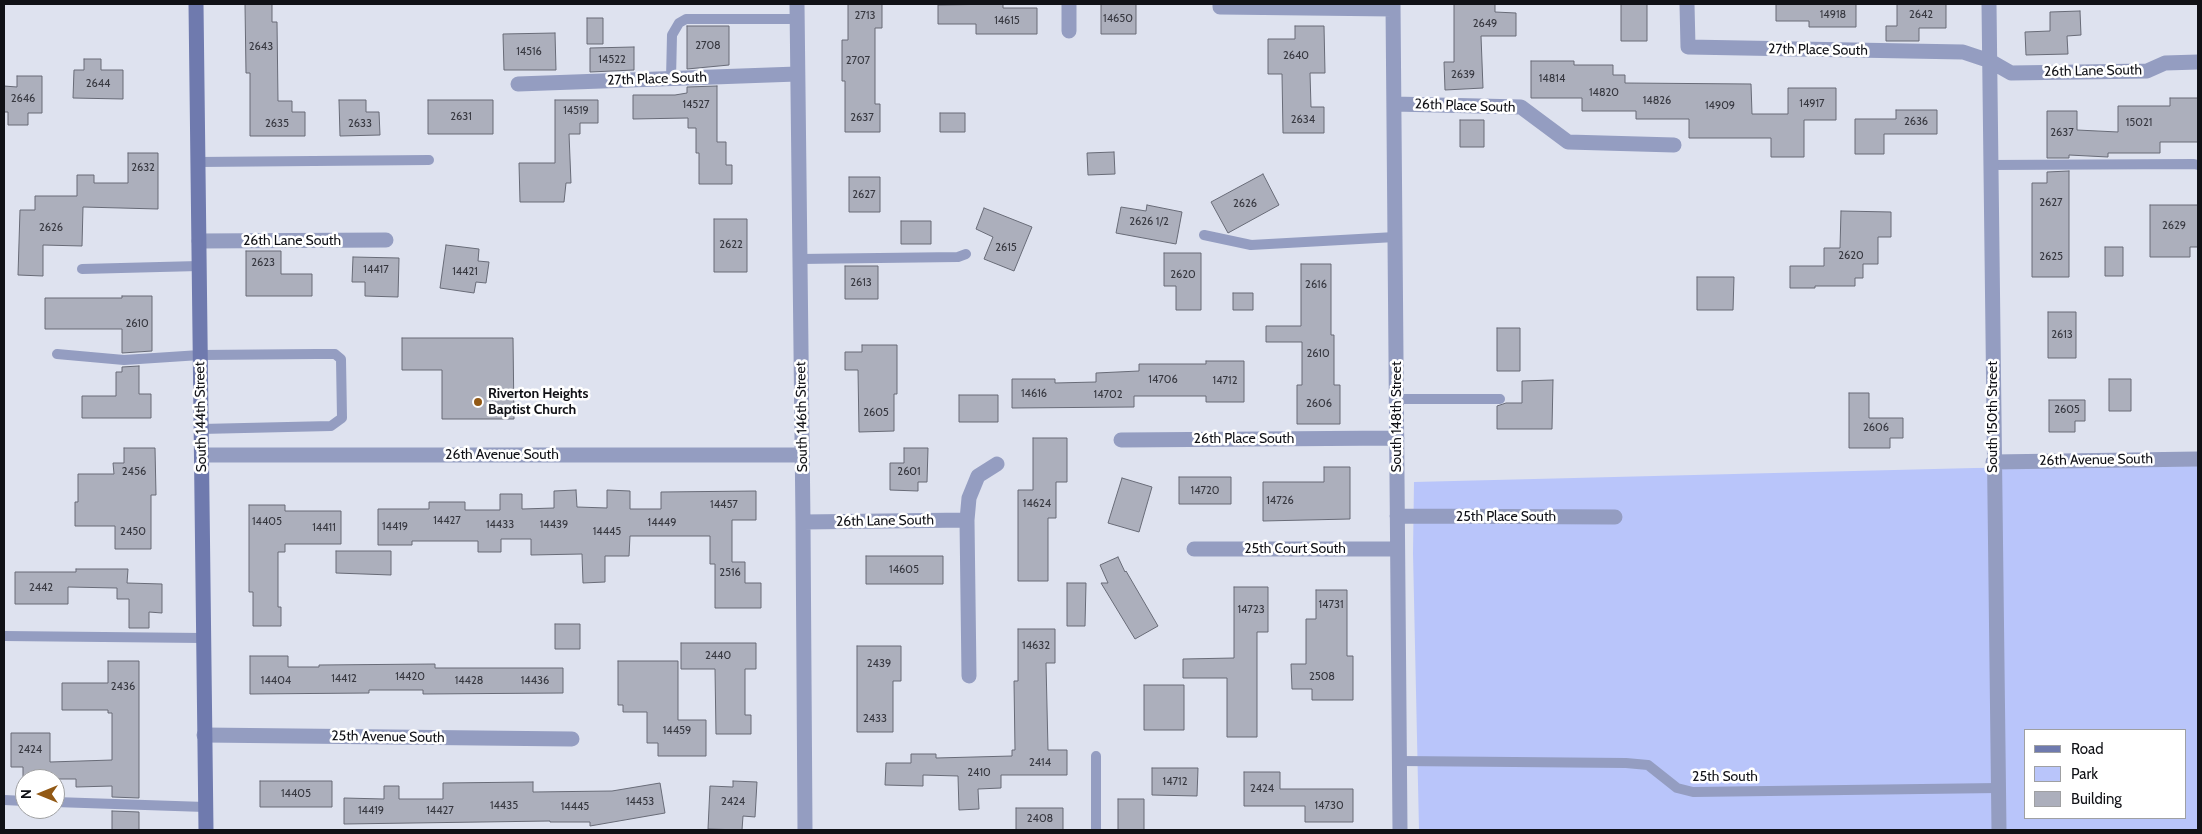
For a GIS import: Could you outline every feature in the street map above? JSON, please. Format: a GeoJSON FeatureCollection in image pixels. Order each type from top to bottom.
{"type":"FeatureCollection","features":[{"type":"Feature","properties":{"kind":"street","name":"South 144th Street"},"geometry":{"type":"LineString","coordinates":[[196,4],[206,830]]}},
{"type":"Feature","properties":{"kind":"street"},"geometry":{"type":"LineString","coordinates":[[1069,4],[1070,31]]}},
{"type":"Feature","properties":{"kind":"street"},"geometry":{"type":"LineString","coordinates":[[1220,4],[1220,7],[1393,6]]}},
{"type":"Feature","properties":{"kind":"street","name":"27th Place South"},"geometry":{"type":"LineString","coordinates":[[1687,4],[1688,47],[1962,52],[1990,61]]}},
{"type":"Feature","properties":{"kind":"street","name":"South 150th Street"},"geometry":{"type":"LineString","coordinates":[[1989,4],[1993,462],[1999,830]]}},
{"type":"Feature","properties":{"kind":"street","name":"South 148th Street"},"geometry":{"type":"LineString","coordinates":[[1393,6],[1397,549],[1401,761],[1400,830]]}},
{"type":"Feature","properties":{"kind":"street","name":"South 146th Street"},"geometry":{"type":"LineString","coordinates":[[797,11],[804,522],[805,830]]}},
{"type":"Feature","properties":{"kind":"street","name":"26th Lane South"},"geometry":{"type":"LineString","coordinates":[[1990,61],[2011,73],[2147,71],[2165,63],[2198,62]]}},
{"type":"Feature","properties":{"kind":"street","name":"27th Place South"},"geometry":{"type":"LineString","coordinates":[[518,84],[797,74]]}},
{"type":"Feature","properties":{"kind":"street","name":"26th Place South"},"geometry":{"type":"LineString","coordinates":[[1394,104],[1521,107],[1568,142],[1674,146]]}},
{"type":"Feature","properties":{"kind":"street","name":"26th Lane South"},"geometry":{"type":"LineString","coordinates":[[199,241],[386,240]]}},
{"type":"Feature","properties":{"kind":"street","name":"26th Place South"},"geometry":{"type":"LineString","coordinates":[[1120,440],[1397,438]]}},
{"type":"Feature","properties":{"kind":"street","name":"26th Avenue South"},"geometry":{"type":"LineString","coordinates":[[202,455],[802,455]]}},
{"type":"Feature","properties":{"kind":"street","name":"26th Avenue South"},"geometry":{"type":"LineString","coordinates":[[1993,462],[2198,459]]}},
{"type":"Feature","properties":{"kind":"street"},"geometry":{"type":"LineString","coordinates":[[969,676],[967,520],[969,498],[978,476],[997,464]]}},
{"type":"Feature","properties":{"kind":"street","name":"25th Place South"},"geometry":{"type":"LineString","coordinates":[[1397,516],[1615,518]]}},
{"type":"Feature","properties":{"kind":"street","name":"26th Lane South"},"geometry":{"type":"LineString","coordinates":[[804,522],[967,520]]}},
{"type":"Feature","properties":{"kind":"street","name":"25th Court South"},"geometry":{"type":"LineString","coordinates":[[1194,549],[1397,549]]}},
{"type":"Feature","properties":{"kind":"street","name":"25th Avenue South"},"geometry":{"type":"LineString","coordinates":[[204,735],[572,739]]}},
{"type":"Feature","properties":{"kind":"lane"},"geometry":{"type":"LineString","coordinates":[[671,79],[672,34],[679,23],[686,19],[797,11]]}},
{"type":"Feature","properties":{"kind":"lane"},"geometry":{"type":"LineString","coordinates":[[198,162],[429,160]]}},
{"type":"Feature","properties":{"kind":"lane"},"geometry":{"type":"LineString","coordinates":[[1990,165],[2198,165]]}},
{"type":"Feature","properties":{"kind":"lane"},"geometry":{"type":"LineString","coordinates":[[1204,234],[1251,245],[1395,237]]}},
{"type":"Feature","properties":{"kind":"lane"},"geometry":{"type":"LineString","coordinates":[[800,260],[958,257],[966,254]]}},
{"type":"Feature","properties":{"kind":"lane"},"geometry":{"type":"LineString","coordinates":[[82,269],[199,266]]}},
{"type":"Feature","properties":{"kind":"lane"},"geometry":{"type":"LineString","coordinates":[[57,354],[124,360],[200,355],[335,354],[341,359],[342,418],[331,426],[201,429]]}},
{"type":"Feature","properties":{"kind":"lane"},"geometry":{"type":"LineString","coordinates":[[1397,399],[1500,399]]}},
{"type":"Feature","properties":{"kind":"lane"},"geometry":{"type":"LineString","coordinates":[[4,636],[204,638]]}},
{"type":"Feature","properties":{"kind":"lane"},"geometry":{"type":"LineString","coordinates":[[1096,756],[1096,830]]}},
{"type":"Feature","properties":{"kind":"lane","name":"25th South"},"geometry":{"type":"LineString","coordinates":[[1401,761],[1626,763],[1648,765],[1677,788],[1693,792],[1998,788]]}},
{"type":"Feature","properties":{"kind":"lane"},"geometry":{"type":"LineString","coordinates":[[65,802],[205,807]]}},
{"type":"Feature","properties":{"kind":"green space"},"geometry":{"type":"Polygon","coordinates":[[[2198,466],[2198,830],[1419,830],[1413,553],[1414,482],[1974,468],[2198,466]]]}},
{"type":"Feature","properties":{"kind":"building"},"geometry":{"type":"Polygon","coordinates":[[[245,4],[272,4],[272,22],[277,22],[278,101],[292,101],[292,112],[305,112],[305,136],[250,136],[250,73],[246,73],[245,4]]]}},
{"type":"Feature","properties":{"kind":"building"},"geometry":{"type":"Polygon","coordinates":[[[848,4],[882,4],[882,28],[875,28],[875,104],[880,104],[880,132],[845,132],[845,81],[842,81],[842,40],[848,40],[848,4]]]}},
{"type":"Feature","properties":{"kind":"building"},"geometry":{"type":"Polygon","coordinates":[[[1003,4],[1003,8],[1037,8],[1037,34],[976,34],[976,24],[938,24],[938,5],[1003,4]]]}},
{"type":"Feature","properties":{"kind":"building"},"geometry":{"type":"Polygon","coordinates":[[[1101,4],[1136,4],[1136,34],[1101,34],[1101,4]]]}},
{"type":"Feature","properties":{"kind":"building"},"geometry":{"type":"Polygon","coordinates":[[[1454,4],[1495,4],[1495,12],[1516,13],[1516,36],[1481,36],[1483,88],[1445,90],[1444,62],[1454,62],[1454,4]]]}},
{"type":"Feature","properties":{"kind":"building"},"geometry":{"type":"Polygon","coordinates":[[[1621,4],[1647,4],[1647,41],[1621,41],[1621,4]]]}},
{"type":"Feature","properties":{"kind":"building"},"geometry":{"type":"Polygon","coordinates":[[[1776,4],[1856,4],[1856,27],[1809,27],[1809,21],[1776,21],[1776,4]]]}},
{"type":"Feature","properties":{"kind":"building"},"geometry":{"type":"Polygon","coordinates":[[[1897,4],[1946,4],[1946,28],[1919,28],[1919,41],[1886,41],[1886,26],[1897,26],[1897,4]]]}},
{"type":"Feature","properties":{"kind":"building"},"geometry":{"type":"Polygon","coordinates":[[[2080,11],[2081,35],[2067,36],[2068,54],[2026,55],[2025,32],[2050,31],[2050,12],[2080,11]]]}},
{"type":"Feature","properties":{"kind":"building"},"geometry":{"type":"Polygon","coordinates":[[[587,18],[603,18],[603,44],[587,44],[587,18]]]}},
{"type":"Feature","properties":{"kind":"building"},"geometry":{"type":"Polygon","coordinates":[[[687,26],[729,26],[729,65],[687,69],[687,26]]]}},
{"type":"Feature","properties":{"kind":"building"},"geometry":{"type":"Polygon","coordinates":[[[1295,26],[1324,26],[1325,73],[1310,73],[1311,107],[1324,107],[1324,133],[1283,133],[1282,74],[1268,74],[1268,39],[1295,39],[1295,26]]]}},
{"type":"Feature","properties":{"kind":"building"},"geometry":{"type":"Polygon","coordinates":[[[555,33],[556,70],[504,70],[503,34],[555,33]]]}},
{"type":"Feature","properties":{"kind":"building"},"geometry":{"type":"Polygon","coordinates":[[[634,47],[634,70],[590,72],[590,48],[634,47]]]}},
{"type":"Feature","properties":{"kind":"building"},"geometry":{"type":"Polygon","coordinates":[[[84,59],[101,59],[101,70],[123,70],[123,99],[73,98],[74,70],[84,70],[84,59]]]}},
{"type":"Feature","properties":{"kind":"building"},"geometry":{"type":"Polygon","coordinates":[[[1531,61],[1574,61],[1574,65],[1613,65],[1613,75],[1625,75],[1625,83],[1751,84],[1752,114],[1788,114],[1788,88],[1836,88],[1836,120],[1804,120],[1804,157],[1771,157],[1771,138],[1689,138],[1689,119],[1636,119],[1636,111],[1582,111],[1582,98],[1531,98],[1531,61]]]}},
{"type":"Feature","properties":{"kind":"building"},"geometry":{"type":"Polygon","coordinates":[[[17,76],[42,76],[42,113],[28,113],[28,125],[8,125],[8,112],[4,112],[4,86],[17,87],[17,76]]]}},
{"type":"Feature","properties":{"kind":"building"},"geometry":{"type":"Polygon","coordinates":[[[717,86],[717,142],[726,142],[726,165],[732,165],[732,184],[699,184],[699,153],[696,153],[696,128],[688,128],[688,118],[633,119],[633,95],[675,95],[687,93],[687,87],[717,86]]]}},
{"type":"Feature","properties":{"kind":"building"},"geometry":{"type":"Polygon","coordinates":[[[2170,98],[2198,98],[2198,142],[2160,142],[2160,153],[2108,153],[2108,157],[2069,155],[2069,158],[2047,158],[2047,111],[2077,111],[2077,130],[2118,132],[2118,106],[2170,106],[2170,98]]]}},
{"type":"Feature","properties":{"kind":"building"},"geometry":{"type":"Polygon","coordinates":[[[339,100],[366,100],[366,112],[379,112],[380,135],[340,136],[339,100]]]}},
{"type":"Feature","properties":{"kind":"building"},"geometry":{"type":"Polygon","coordinates":[[[428,100],[493,100],[493,134],[428,134],[428,100]]]}},
{"type":"Feature","properties":{"kind":"building"},"geometry":{"type":"Polygon","coordinates":[[[555,100],[598,100],[598,123],[580,123],[580,134],[569,134],[571,183],[566,183],[564,202],[520,202],[519,163],[555,163],[555,100]]]}},
{"type":"Feature","properties":{"kind":"building"},"geometry":{"type":"Polygon","coordinates":[[[1896,110],[1937,110],[1937,134],[1884,134],[1884,154],[1855,154],[1855,119],[1896,119],[1896,110]]]}},
{"type":"Feature","properties":{"kind":"building"},"geometry":{"type":"Polygon","coordinates":[[[940,113],[965,113],[965,132],[940,132],[940,113]]]}},
{"type":"Feature","properties":{"kind":"building"},"geometry":{"type":"Polygon","coordinates":[[[1460,120],[1484,120],[1484,147],[1460,147],[1460,120]]]}},
{"type":"Feature","properties":{"kind":"building"},"geometry":{"type":"Polygon","coordinates":[[[1114,152],[1115,174],[1088,175],[1087,153],[1114,152]]]}},
{"type":"Feature","properties":{"kind":"building"},"geometry":{"type":"Polygon","coordinates":[[[128,153],[158,153],[158,209],[83,207],[82,246],[43,245],[43,276],[18,275],[20,210],[35,210],[35,196],[77,196],[77,175],[94,175],[94,183],[128,183],[128,153]]]}},
{"type":"Feature","properties":{"kind":"building"},"geometry":{"type":"Polygon","coordinates":[[[2069,171],[2069,277],[2032,277],[2032,183],[2047,183],[2047,172],[2069,171]]]}},
{"type":"Feature","properties":{"kind":"building"},"geometry":{"type":"Polygon","coordinates":[[[1263,174],[1279,205],[1228,233],[1211,202],[1263,174]]]}},
{"type":"Feature","properties":{"kind":"building"},"geometry":{"type":"Polygon","coordinates":[[[849,177],[880,177],[880,212],[849,212],[849,177]]]}},
{"type":"Feature","properties":{"kind":"building"},"geometry":{"type":"Polygon","coordinates":[[[1147,205],[1182,212],[1176,244],[1116,233],[1121,207],[1146,211],[1147,205]]]}},
{"type":"Feature","properties":{"kind":"building"},"geometry":{"type":"Polygon","coordinates":[[[2150,205],[2198,205],[2198,247],[2190,247],[2190,257],[2150,257],[2150,205]]]}},
{"type":"Feature","properties":{"kind":"building"},"geometry":{"type":"Polygon","coordinates":[[[984,208],[1032,227],[1014,271],[984,259],[993,237],[976,229],[984,208]]]}},
{"type":"Feature","properties":{"kind":"building"},"geometry":{"type":"Polygon","coordinates":[[[1841,211],[1891,212],[1891,237],[1878,237],[1878,264],[1863,264],[1863,278],[1855,278],[1855,286],[1790,288],[1790,266],[1824,266],[1824,248],[1840,248],[1841,211]]]}},
{"type":"Feature","properties":{"kind":"building"},"geometry":{"type":"Polygon","coordinates":[[[714,219],[747,219],[747,272],[714,272],[714,219]]]}},
{"type":"Feature","properties":{"kind":"building"},"geometry":{"type":"Polygon","coordinates":[[[901,221],[931,221],[931,244],[901,244],[901,221]]]}},
{"type":"Feature","properties":{"kind":"building"},"geometry":{"type":"Polygon","coordinates":[[[446,245],[479,249],[478,261],[489,262],[486,283],[476,282],[474,293],[440,288],[446,245]]]}},
{"type":"Feature","properties":{"kind":"building"},"geometry":{"type":"Polygon","coordinates":[[[2105,247],[2123,247],[2123,276],[2105,276],[2105,247]]]}},
{"type":"Feature","properties":{"kind":"building"},"geometry":{"type":"Polygon","coordinates":[[[246,251],[281,251],[281,274],[312,274],[312,296],[246,296],[246,251]]]}},
{"type":"Feature","properties":{"kind":"building"},"geometry":{"type":"Polygon","coordinates":[[[1164,253],[1201,253],[1201,310],[1176,310],[1176,286],[1164,286],[1164,253]]]}},
{"type":"Feature","properties":{"kind":"building"},"geometry":{"type":"Polygon","coordinates":[[[353,257],[399,258],[398,297],[365,296],[365,282],[352,282],[353,257]]]}},
{"type":"Feature","properties":{"kind":"building"},"geometry":{"type":"Polygon","coordinates":[[[1301,264],[1331,264],[1331,335],[1334,335],[1334,385],[1340,385],[1340,424],[1297,424],[1297,385],[1302,385],[1302,342],[1266,342],[1266,326],[1301,326],[1301,264]]]}},
{"type":"Feature","properties":{"kind":"building"},"geometry":{"type":"Polygon","coordinates":[[[845,266],[878,266],[878,299],[845,299],[845,266]]]}},
{"type":"Feature","properties":{"kind":"building"},"geometry":{"type":"Polygon","coordinates":[[[1697,277],[1734,277],[1733,310],[1697,310],[1697,277]]]}},
{"type":"Feature","properties":{"kind":"building"},"geometry":{"type":"Polygon","coordinates":[[[1233,293],[1253,293],[1253,310],[1233,310],[1233,293]]]}},
{"type":"Feature","properties":{"kind":"building"},"geometry":{"type":"Polygon","coordinates":[[[122,296],[152,296],[152,351],[122,353],[122,329],[45,329],[45,298],[122,298],[122,296]]]}},
{"type":"Feature","properties":{"kind":"building"},"geometry":{"type":"Polygon","coordinates":[[[2048,312],[2076,312],[2076,358],[2048,358],[2048,312]]]}},
{"type":"Feature","properties":{"kind":"building"},"geometry":{"type":"Polygon","coordinates":[[[1497,328],[1520,328],[1520,371],[1497,371],[1497,328]]]}},
{"type":"Feature","properties":{"kind":"building"},"geometry":{"type":"Polygon","coordinates":[[[402,338],[513,338],[514,419],[442,419],[442,370],[402,370],[402,338]]]}},
{"type":"Feature","properties":{"kind":"building"},"geometry":{"type":"Polygon","coordinates":[[[862,345],[897,345],[897,394],[894,394],[894,431],[859,432],[858,370],[845,370],[845,352],[862,352],[862,345]]]}},
{"type":"Feature","properties":{"kind":"building"},"geometry":{"type":"Polygon","coordinates":[[[1206,361],[1244,361],[1244,402],[1206,402],[1206,396],[1134,396],[1134,407],[1012,408],[1012,379],[1055,379],[1055,383],[1096,382],[1096,373],[1139,371],[1139,364],[1206,364],[1206,361]]]}},
{"type":"Feature","properties":{"kind":"building"},"geometry":{"type":"Polygon","coordinates":[[[139,366],[139,394],[151,394],[151,418],[82,418],[82,396],[116,396],[116,372],[122,372],[122,367],[139,366]]]}},
{"type":"Feature","properties":{"kind":"building"},"geometry":{"type":"Polygon","coordinates":[[[2109,379],[2131,379],[2131,411],[2109,411],[2109,379]]]}},
{"type":"Feature","properties":{"kind":"building"},"geometry":{"type":"Polygon","coordinates":[[[1553,380],[1552,429],[1497,429],[1497,406],[1506,403],[1522,403],[1522,381],[1553,380]]]}},
{"type":"Feature","properties":{"kind":"building"},"geometry":{"type":"Polygon","coordinates":[[[1849,393],[1869,393],[1869,418],[1903,418],[1903,438],[1890,438],[1890,448],[1849,448],[1849,393]]]}},
{"type":"Feature","properties":{"kind":"building"},"geometry":{"type":"Polygon","coordinates":[[[959,395],[998,395],[998,422],[959,422],[959,395]]]}},
{"type":"Feature","properties":{"kind":"building"},"geometry":{"type":"Polygon","coordinates":[[[2049,400],[2085,400],[2085,421],[2075,421],[2075,432],[2049,432],[2049,400]]]}},
{"type":"Feature","properties":{"kind":"building"},"geometry":{"type":"Polygon","coordinates":[[[1033,438],[1067,438],[1067,482],[1056,482],[1056,518],[1048,518],[1048,581],[1018,581],[1018,490],[1033,490],[1033,438]]]}},
{"type":"Feature","properties":{"kind":"building"},"geometry":{"type":"Polygon","coordinates":[[[124,448],[155,448],[156,495],[151,495],[151,549],[115,549],[115,526],[75,526],[75,502],[78,502],[78,474],[114,474],[113,463],[124,463],[124,448]]]}},
{"type":"Feature","properties":{"kind":"building"},"geometry":{"type":"Polygon","coordinates":[[[904,448],[928,448],[927,482],[918,482],[918,491],[890,490],[890,463],[904,463],[904,448]]]}},
{"type":"Feature","properties":{"kind":"building"},"geometry":{"type":"Polygon","coordinates":[[[1324,467],[1350,467],[1350,519],[1263,521],[1263,482],[1324,482],[1324,467]]]}},
{"type":"Feature","properties":{"kind":"building"},"geometry":{"type":"Polygon","coordinates":[[[1179,477],[1231,477],[1231,504],[1179,504],[1179,477]]]}},
{"type":"Feature","properties":{"kind":"building"},"geometry":{"type":"Polygon","coordinates":[[[1122,478],[1152,487],[1139,532],[1108,523],[1122,478]]]}},
{"type":"Feature","properties":{"kind":"building"},"geometry":{"type":"Polygon","coordinates":[[[576,490],[577,507],[607,508],[607,490],[630,491],[630,509],[661,509],[661,492],[756,491],[756,520],[732,520],[732,562],[745,562],[745,583],[761,583],[761,608],[715,608],[715,564],[710,564],[710,536],[630,536],[629,556],[605,556],[605,582],[583,583],[582,554],[531,555],[531,539],[501,539],[501,552],[478,552],[478,541],[412,541],[412,545],[378,545],[378,509],[429,509],[429,502],[465,502],[465,510],[500,510],[500,494],[522,494],[522,509],[554,508],[554,491],[576,490]]]}},
{"type":"Feature","properties":{"kind":"building"},"geometry":{"type":"Polygon","coordinates":[[[249,505],[285,505],[285,511],[341,511],[341,544],[285,544],[285,552],[278,552],[278,607],[281,607],[281,626],[253,626],[253,592],[249,592],[249,505]]]}},
{"type":"Feature","properties":{"kind":"building"},"geometry":{"type":"Polygon","coordinates":[[[336,551],[391,551],[391,575],[336,573],[336,551]]]}},
{"type":"Feature","properties":{"kind":"building"},"geometry":{"type":"Polygon","coordinates":[[[866,556],[943,556],[943,584],[866,584],[866,556]]]}},
{"type":"Feature","properties":{"kind":"building"},"geometry":{"type":"Polygon","coordinates":[[[1118,557],[1158,626],[1135,639],[1101,583],[1108,583],[1100,565],[1118,557]]]}},
{"type":"Feature","properties":{"kind":"building"},"geometry":{"type":"Polygon","coordinates":[[[76,569],[128,569],[127,583],[162,584],[162,613],[149,612],[149,628],[129,628],[129,599],[117,599],[117,588],[68,587],[68,604],[15,604],[15,572],[76,572],[76,569]]]}},
{"type":"Feature","properties":{"kind":"building"},"geometry":{"type":"Polygon","coordinates":[[[1067,583],[1086,583],[1085,626],[1067,626],[1067,583]]]}},
{"type":"Feature","properties":{"kind":"building"},"geometry":{"type":"Polygon","coordinates":[[[1234,587],[1268,587],[1268,632],[1257,632],[1257,737],[1227,737],[1227,678],[1183,678],[1183,659],[1234,658],[1234,587]]]}},
{"type":"Feature","properties":{"kind":"building"},"geometry":{"type":"Polygon","coordinates":[[[1316,590],[1347,590],[1347,656],[1353,656],[1353,700],[1312,700],[1312,689],[1292,689],[1291,664],[1306,664],[1306,619],[1316,619],[1316,590]]]}},
{"type":"Feature","properties":{"kind":"building"},"geometry":{"type":"Polygon","coordinates":[[[555,624],[580,624],[580,649],[555,649],[555,624]]]}},
{"type":"Feature","properties":{"kind":"building"},"geometry":{"type":"Polygon","coordinates":[[[1018,629],[1055,629],[1055,663],[1046,663],[1048,750],[1067,750],[1067,775],[1001,775],[1001,788],[978,789],[979,809],[959,810],[958,776],[923,775],[923,786],[885,785],[886,763],[911,763],[911,754],[936,754],[936,758],[1012,756],[1012,750],[1015,750],[1014,681],[1018,681],[1018,629]]]}},
{"type":"Feature","properties":{"kind":"building"},"geometry":{"type":"Polygon","coordinates":[[[681,643],[756,643],[756,669],[745,669],[745,715],[751,715],[751,734],[716,734],[715,669],[681,669],[681,643]]]}},
{"type":"Feature","properties":{"kind":"building"},"geometry":{"type":"Polygon","coordinates":[[[857,646],[901,646],[901,681],[893,681],[893,732],[857,732],[857,646]]]}},
{"type":"Feature","properties":{"kind":"building"},"geometry":{"type":"Polygon","coordinates":[[[250,656],[288,656],[288,667],[435,664],[435,668],[563,668],[563,693],[423,694],[423,690],[369,690],[369,693],[250,694],[250,656]]]}},
{"type":"Feature","properties":{"kind":"building"},"geometry":{"type":"Polygon","coordinates":[[[108,661],[139,661],[139,798],[112,797],[112,786],[76,787],[76,779],[65,779],[65,769],[23,769],[23,767],[11,767],[11,733],[50,733],[50,762],[112,760],[112,713],[108,713],[108,710],[62,710],[62,683],[108,683],[108,661]]]}},
{"type":"Feature","properties":{"kind":"building"},"geometry":{"type":"Polygon","coordinates":[[[618,661],[678,661],[678,720],[706,720],[706,756],[658,756],[658,743],[647,743],[647,712],[623,712],[623,705],[618,705],[618,661]]]}},
{"type":"Feature","properties":{"kind":"building"},"geometry":{"type":"Polygon","coordinates":[[[1144,685],[1184,685],[1184,730],[1144,730],[1144,685]]]}},
{"type":"Feature","properties":{"kind":"building"},"geometry":{"type":"Polygon","coordinates":[[[1152,768],[1198,768],[1197,796],[1152,795],[1152,768]]]}},
{"type":"Feature","properties":{"kind":"building"},"geometry":{"type":"Polygon","coordinates":[[[1244,772],[1280,772],[1280,789],[1353,789],[1353,822],[1305,822],[1305,806],[1244,806],[1244,772]]]}},
{"type":"Feature","properties":{"kind":"building"},"geometry":{"type":"Polygon","coordinates":[[[260,781],[332,781],[332,807],[260,807],[260,781]]]}},
{"type":"Feature","properties":{"kind":"building"},"geometry":{"type":"Polygon","coordinates":[[[733,781],[757,782],[755,817],[743,816],[742,830],[708,829],[710,786],[733,787],[733,781]]]}},
{"type":"Feature","properties":{"kind":"building"},"geometry":{"type":"Polygon","coordinates":[[[533,782],[533,792],[612,791],[660,783],[665,813],[590,826],[590,822],[550,821],[344,824],[344,798],[384,799],[384,786],[399,786],[399,799],[443,799],[443,783],[533,782]]]}},
{"type":"Feature","properties":{"kind":"building"},"geometry":{"type":"Polygon","coordinates":[[[1118,799],[1144,799],[1144,830],[1118,830],[1118,799]]]}},
{"type":"Feature","properties":{"kind":"building"},"geometry":{"type":"Polygon","coordinates":[[[1016,808],[1063,808],[1063,830],[1016,830],[1016,808]]]}},
{"type":"Feature","properties":{"kind":"building"},"geometry":{"type":"Polygon","coordinates":[[[112,811],[139,812],[139,830],[112,830],[112,811]]]}},
{"type":"Feature","properties":{"kind":"place","name":"Riverton Heights Baptist Church"},"geometry":{"type":"Point","coordinates":[478,402]}}]}
